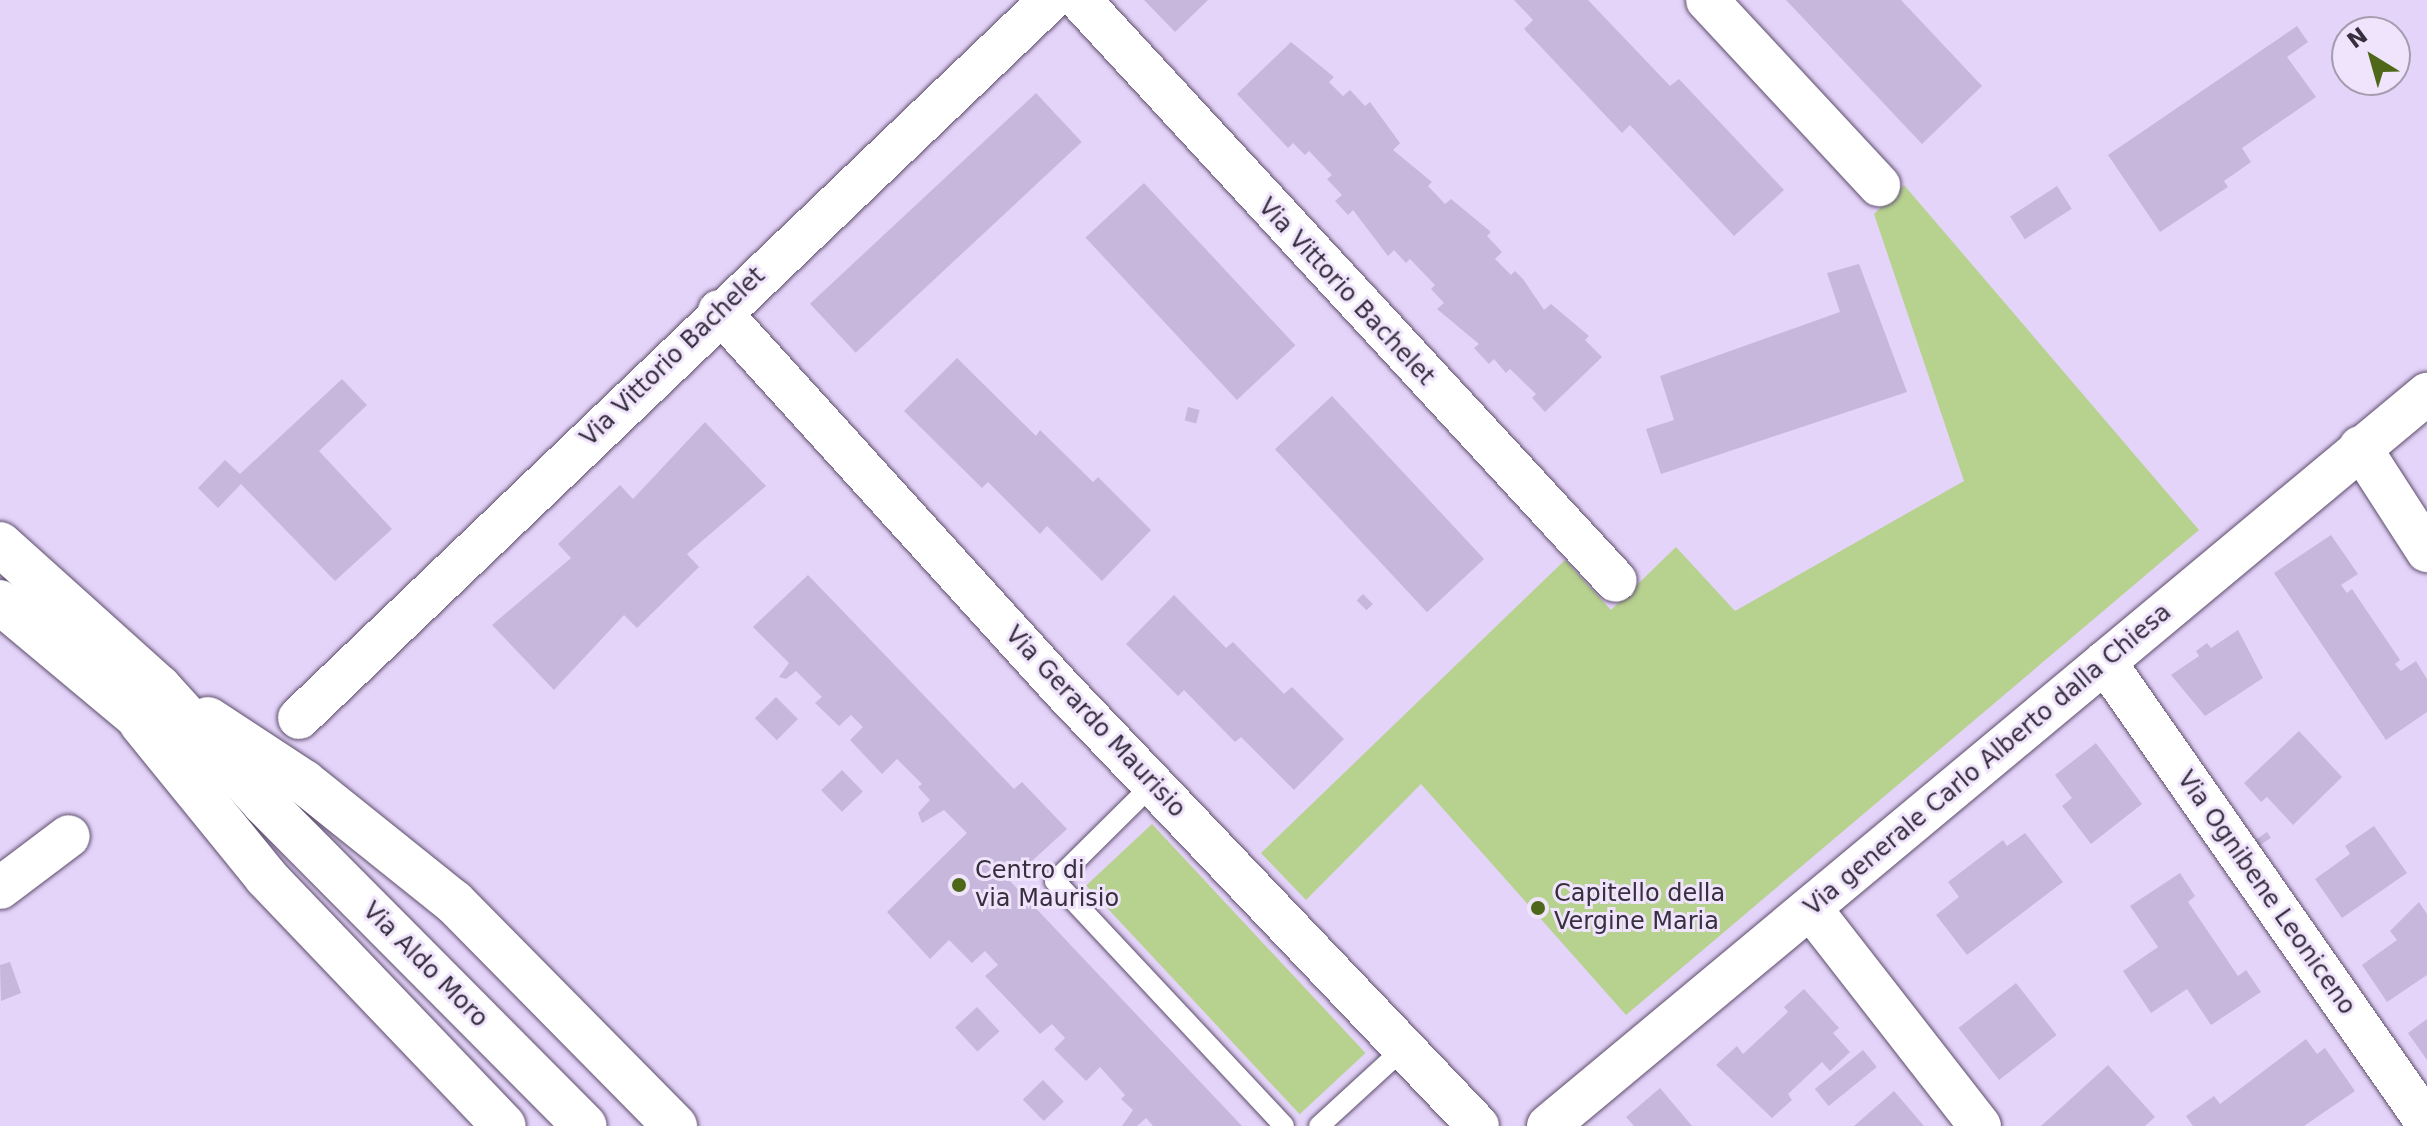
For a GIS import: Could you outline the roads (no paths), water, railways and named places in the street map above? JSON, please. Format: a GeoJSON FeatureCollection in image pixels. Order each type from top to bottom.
{"type":"FeatureCollection","features":[{"type":"Feature","properties":{"kind":"main road","name":"Via Aldo Moro"},"geometry":{"type":"LineString","coordinates":[[0,544],[150,705]]}},
{"type":"Feature","properties":{"kind":"main road","name":"Via Aldo Moro"},"geometry":{"type":"LineString","coordinates":[[0,602],[150,705],[264,803],[585,1126]]}},
{"type":"Feature","properties":{"kind":"main road"},"geometry":{"type":"LineString","coordinates":[[150,705],[266,877],[504,1126]]}},
{"type":"Feature","properties":{"kind":"main road"},"geometry":{"type":"LineString","coordinates":[[150,705],[304,782],[454,902],[675,1126]]}},
{"type":"Feature","properties":{"kind":"street","name":"Via Vittorio Bachelet"},"geometry":{"type":"LineString","coordinates":[[299,718],[719,311],[1050,0]]}},
{"type":"Feature","properties":{"kind":"street","name":"Via Vittorio Bachelet"},"geometry":{"type":"LineString","coordinates":[[1080,0],[1616,581]]}},
{"type":"Feature","properties":{"kind":"street"},"geometry":{"type":"LineString","coordinates":[[1707,0],[1879,185]]}},
{"type":"Feature","properties":{"kind":"street","name":"Via Gerardo Maurisio"},"geometry":{"type":"LineString","coordinates":[[719,311],[1153,784],[1478,1126]]}},
{"type":"Feature","properties":{"kind":"street","name":"Via generale Carlo Alberto dalla Chiesa"},"geometry":{"type":"LineString","coordinates":[[1548,1126],[2427,394]]}},
{"type":"Feature","properties":{"kind":"street"},"geometry":{"type":"LineString","coordinates":[[2360,447],[2427,551]]}},
{"type":"Feature","properties":{"kind":"street","name":"Via Ognibene Leoniceno"},"geometry":{"type":"LineString","coordinates":[[2105,662],[2427,1123]]}},
{"type":"Feature","properties":{"kind":"street"},"geometry":{"type":"LineString","coordinates":[[0,888],[69,836]]}},
{"type":"Feature","properties":{"kind":"street"},"geometry":{"type":"LineString","coordinates":[[1811,909],[1980,1126]]}},
{"type":"Feature","properties":{"kind":"lane"},"geometry":{"type":"LineString","coordinates":[[1153,784],[1055,881],[1284,1126]]}},
{"type":"Feature","properties":{"kind":"lane"},"geometry":{"type":"LineString","coordinates":[[1319,1126],[1404,1048]]}},
{"type":"Feature","properties":{"kind":"place","name":"Centro di via Maurisio"},"geometry":{"type":"Point","coordinates":[959,885]}},
{"type":"Feature","properties":{"kind":"place","name":"Capitello della Vergine Maria"},"geometry":{"type":"Point","coordinates":[1538,908]}}]}
